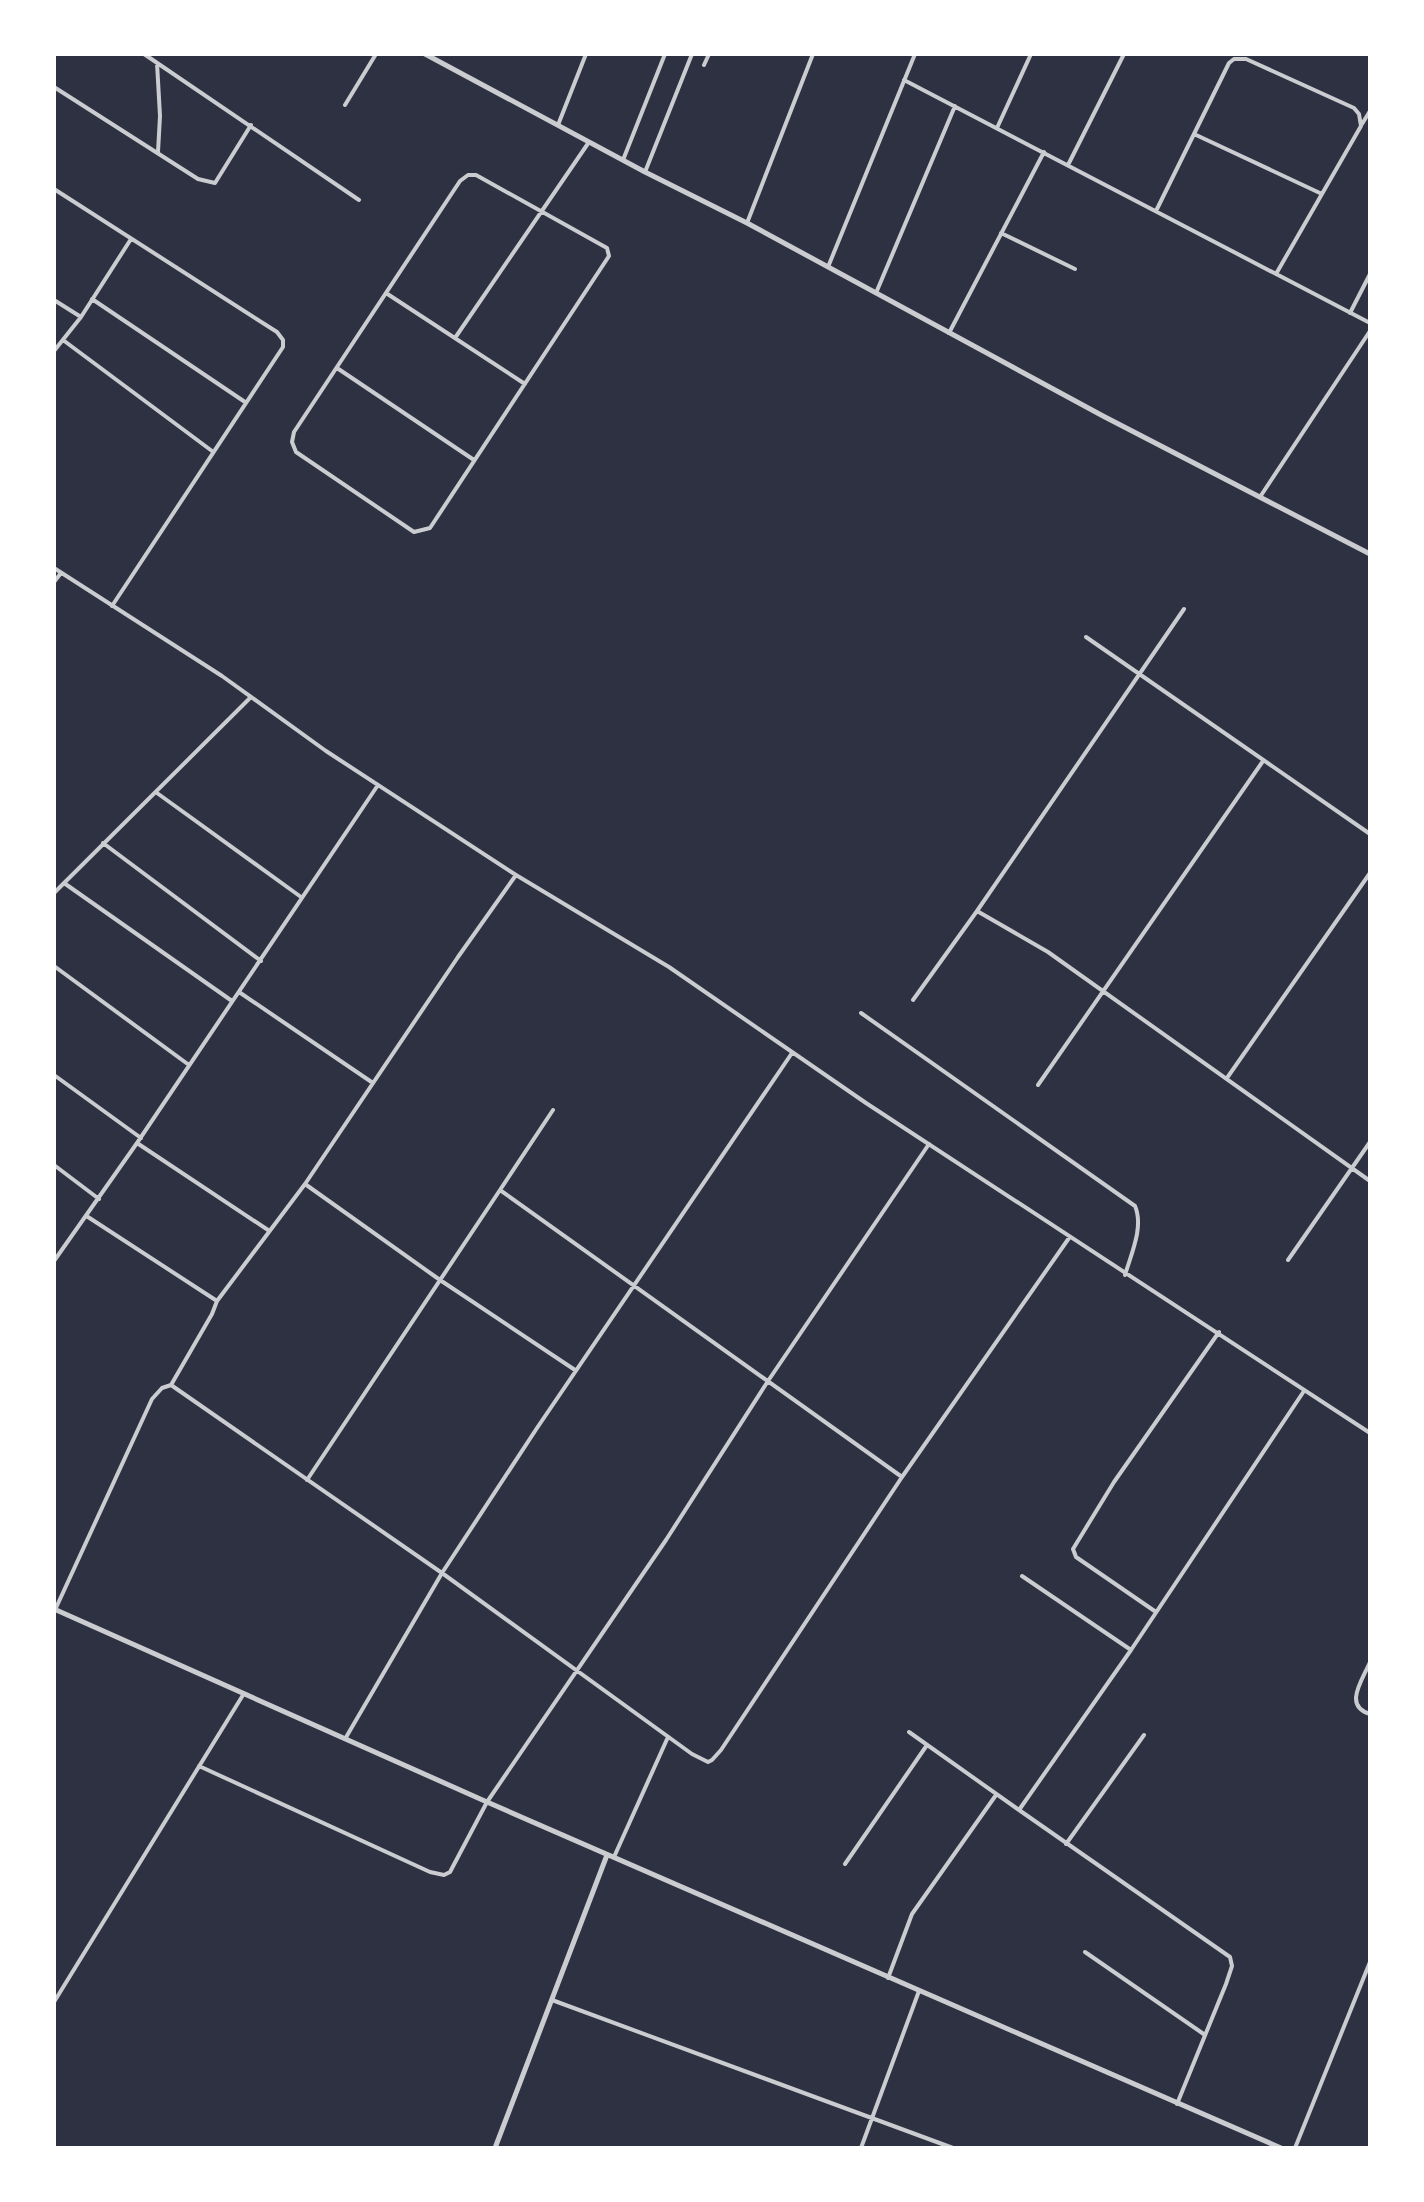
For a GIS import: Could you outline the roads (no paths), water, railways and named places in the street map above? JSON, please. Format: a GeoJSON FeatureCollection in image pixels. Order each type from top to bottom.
{"type":"FeatureCollection","features":[{"type":"Feature","properties":{"kind":"street"},"geometry":{"type":"LineString","coordinates":[[144,54],[359,200]]}},
{"type":"Feature","properties":{"kind":"street"},"geometry":{"type":"LineString","coordinates":[[345,105],[376,54]]}},
{"type":"Feature","properties":{"kind":"street"},"geometry":{"type":"LineString","coordinates":[[425,54],[1370,554]]}},
{"type":"Feature","properties":{"kind":"street"},"geometry":{"type":"LineString","coordinates":[[558,125],[586,54]]}},
{"type":"Feature","properties":{"kind":"street"},"geometry":{"type":"LineString","coordinates":[[623,160],[665,54]]}},
{"type":"Feature","properties":{"kind":"street"},"geometry":{"type":"LineString","coordinates":[[645,172],[692,54]]}},
{"type":"Feature","properties":{"kind":"street"},"geometry":{"type":"LineString","coordinates":[[704,65],[709,54]]}},
{"type":"Feature","properties":{"kind":"street"},"geometry":{"type":"LineString","coordinates":[[747,223],[813,54]]}},
{"type":"Feature","properties":{"kind":"street"},"geometry":{"type":"LineString","coordinates":[[997,128],[1031,54]]}},
{"type":"Feature","properties":{"kind":"street"},"geometry":{"type":"LineString","coordinates":[[1068,165],[1124,54]]}},
{"type":"Feature","properties":{"kind":"street"},"geometry":{"type":"LineString","coordinates":[[828,267],[913,55]]}},
{"type":"Feature","properties":{"kind":"street"},"geometry":{"type":"LineString","coordinates":[[1156,211],[1229,63],[1240,57],[1354,108],[1361,118],[1361,126]]}},
{"type":"Feature","properties":{"kind":"street"},"geometry":{"type":"LineString","coordinates":[[157,63],[160,116],[157,153]]}},
{"type":"Feature","properties":{"kind":"street"},"geometry":{"type":"LineString","coordinates":[[904,80],[1370,323]]}},
{"type":"Feature","properties":{"kind":"street"},"geometry":{"type":"LineString","coordinates":[[54,87],[198,179],[215,183],[251,125]]}},
{"type":"Feature","properties":{"kind":"street"},"geometry":{"type":"LineString","coordinates":[[876,293],[955,106]]}},
{"type":"Feature","properties":{"kind":"street"},"geometry":{"type":"LineString","coordinates":[[1276,274],[1370,111]]}},
{"type":"Feature","properties":{"kind":"street"},"geometry":{"type":"LineString","coordinates":[[1194,134],[1322,194]]}},
{"type":"Feature","properties":{"kind":"street"},"geometry":{"type":"LineString","coordinates":[[455,338],[589,142]]}},
{"type":"Feature","properties":{"kind":"street"},"geometry":{"type":"LineString","coordinates":[[949,333],[1044,152]]}},
{"type":"Feature","properties":{"kind":"street"},"geometry":{"type":"LineString","coordinates":[[468,175],[476,175],[542,212],[607,248],[609,256],[430,528],[414,532],[296,452],[292,442],[294,432],[460,181],[468,175]]}},
{"type":"Feature","properties":{"kind":"street"},"geometry":{"type":"LineString","coordinates":[[54,189],[277,332],[283,340],[283,347],[112,606]]}},
{"type":"Feature","properties":{"kind":"street"},"geometry":{"type":"LineString","coordinates":[[1001,233],[1075,269]]}},
{"type":"Feature","properties":{"kind":"street"},"geometry":{"type":"LineString","coordinates":[[54,351],[81,317],[131,239]]}},
{"type":"Feature","properties":{"kind":"street"},"geometry":{"type":"LineString","coordinates":[[1350,313],[1370,274]]}},
{"type":"Feature","properties":{"kind":"street"},"geometry":{"type":"LineString","coordinates":[[386,293],[525,384]]}},
{"type":"Feature","properties":{"kind":"street"},"geometry":{"type":"LineString","coordinates":[[92,299],[245,402]]}},
{"type":"Feature","properties":{"kind":"street"},"geometry":{"type":"LineString","coordinates":[[54,300],[81,317]]}},
{"type":"Feature","properties":{"kind":"street"},"geometry":{"type":"LineString","coordinates":[[1260,497],[1370,331]]}},
{"type":"Feature","properties":{"kind":"street"},"geometry":{"type":"LineString","coordinates":[[63,340],[212,451]]}},
{"type":"Feature","properties":{"kind":"street"},"geometry":{"type":"LineString","coordinates":[[336,368],[474,460]]}},
{"type":"Feature","properties":{"kind":"street"},"geometry":{"type":"LineString","coordinates":[[54,568],[210,668],[378,785],[516,875],[669,967],[792,1053],[1125,1275],[1219,1332],[1370,1433]]}},
{"type":"Feature","properties":{"kind":"street"},"geometry":{"type":"LineString","coordinates":[[54,582],[61,573]]}},
{"type":"Feature","properties":{"kind":"street"},"geometry":{"type":"LineString","coordinates":[[913,1000],[1184,609]]}},
{"type":"Feature","properties":{"kind":"street"},"geometry":{"type":"LineString","coordinates":[[1086,637],[1370,834]]}},
{"type":"Feature","properties":{"kind":"street"},"geometry":{"type":"LineString","coordinates":[[54,893],[250,698]]}},
{"type":"Feature","properties":{"kind":"street"},"geometry":{"type":"LineString","coordinates":[[1038,1085],[1263,761]]}},
{"type":"Feature","properties":{"kind":"street"},"geometry":{"type":"LineString","coordinates":[[54,1261],[378,785]]}},
{"type":"Feature","properties":{"kind":"street"},"geometry":{"type":"LineString","coordinates":[[157,793],[301,897]]}},
{"type":"Feature","properties":{"kind":"street"},"geometry":{"type":"LineString","coordinates":[[103,843],[261,961]]}},
{"type":"Feature","properties":{"kind":"street"},"geometry":{"type":"LineString","coordinates":[[1227,1078],[1370,873]]}},
{"type":"Feature","properties":{"kind":"street"},"geometry":{"type":"LineString","coordinates":[[516,875],[305,1184],[217,1301],[171,1385],[162,1388],[152,1399],[54,1609],[243,1695],[1281,2148]]}},
{"type":"Feature","properties":{"kind":"street"},"geometry":{"type":"LineString","coordinates":[[64,883],[233,1002]]}},
{"type":"Feature","properties":{"kind":"street"},"geometry":{"type":"LineString","coordinates":[[977,911],[1048,952],[1370,1181]]}},
{"type":"Feature","properties":{"kind":"street"},"geometry":{"type":"LineString","coordinates":[[54,966],[189,1065]]}},
{"type":"Feature","properties":{"kind":"street"},"geometry":{"type":"LineString","coordinates":[[239,992],[373,1083]]}},
{"type":"Feature","properties":{"kind":"street"},"geometry":{"type":"LineString","coordinates":[[861,1013],[1135,1206],[1139,1224],[1125,1275]]}},
{"type":"Feature","properties":{"kind":"street"},"geometry":{"type":"LineString","coordinates":[[345,1739],[442,1573],[575,1370],[792,1053]]}},
{"type":"Feature","properties":{"kind":"street"},"geometry":{"type":"LineString","coordinates":[[54,1075],[139,1140],[268,1230]]}},
{"type":"Feature","properties":{"kind":"street"},"geometry":{"type":"LineString","coordinates":[[307,1480],[553,1110]]}},
{"type":"Feature","properties":{"kind":"street"},"geometry":{"type":"LineString","coordinates":[[1288,1260],[1370,1142]]}},
{"type":"Feature","properties":{"kind":"street"},"geometry":{"type":"LineString","coordinates":[[199,1766],[440,1875],[450,1872],[487,1802],[666,1540],[768,1381],[929,1144]]}},
{"type":"Feature","properties":{"kind":"street"},"geometry":{"type":"LineString","coordinates":[[54,1165],[99,1199]]}},
{"type":"Feature","properties":{"kind":"street"},"geometry":{"type":"LineString","coordinates":[[305,1184],[440,1280],[575,1370]]}},
{"type":"Feature","properties":{"kind":"street"},"geometry":{"type":"LineString","coordinates":[[500,1190],[902,1477]]}},
{"type":"Feature","properties":{"kind":"street"},"geometry":{"type":"LineString","coordinates":[[87,1216],[217,1301]]}},
{"type":"Feature","properties":{"kind":"street"},"geometry":{"type":"LineString","coordinates":[[171,1385],[442,1573],[668,1737],[703,1761],[712,1760],[902,1477],[1070,1237]]}},
{"type":"Feature","properties":{"kind":"street"},"geometry":{"type":"LineString","coordinates":[[1156,1612],[1076,1557],[1073,1549],[1114,1482],[1219,1332]]}},
{"type":"Feature","properties":{"kind":"street"},"geometry":{"type":"LineString","coordinates":[[1019,1810],[1131,1650],[1304,1391]]}},
{"type":"Feature","properties":{"kind":"street"},"geometry":{"type":"LineString","coordinates":[[1022,1576],[1131,1650]]}},
{"type":"Feature","properties":{"kind":"street"},"geometry":{"type":"LineString","coordinates":[[1370,1662],[1355,1699],[1356,1707],[1370,1714]]}},
{"type":"Feature","properties":{"kind":"street"},"geometry":{"type":"LineString","coordinates":[[54,2002],[243,1695]]}},
{"type":"Feature","properties":{"kind":"street"},"geometry":{"type":"LineString","coordinates":[[909,1732],[1230,1957],[1232,1966],[1177,2104]]}},
{"type":"Feature","properties":{"kind":"street"},"geometry":{"type":"LineString","coordinates":[[1066,1844],[1144,1735]]}},
{"type":"Feature","properties":{"kind":"street"},"geometry":{"type":"LineString","coordinates":[[495,2148],[610,1856],[668,1737]]}},
{"type":"Feature","properties":{"kind":"street"},"geometry":{"type":"LineString","coordinates":[[845,1864],[927,1745]]}},
{"type":"Feature","properties":{"kind":"street"},"geometry":{"type":"LineString","coordinates":[[888,1978],[912,1914],[996,1795]]}},
{"type":"Feature","properties":{"kind":"street"},"geometry":{"type":"LineString","coordinates":[[1085,1952],[1205,2035]]}},
{"type":"Feature","properties":{"kind":"street"},"geometry":{"type":"LineString","coordinates":[[1295,2148],[1370,1962]]}},
{"type":"Feature","properties":{"kind":"street"},"geometry":{"type":"LineString","coordinates":[[861,2148],[919,1991]]}},
{"type":"Feature","properties":{"kind":"street"},"geometry":{"type":"LineString","coordinates":[[552,2000],[953,2148]]}}]}
